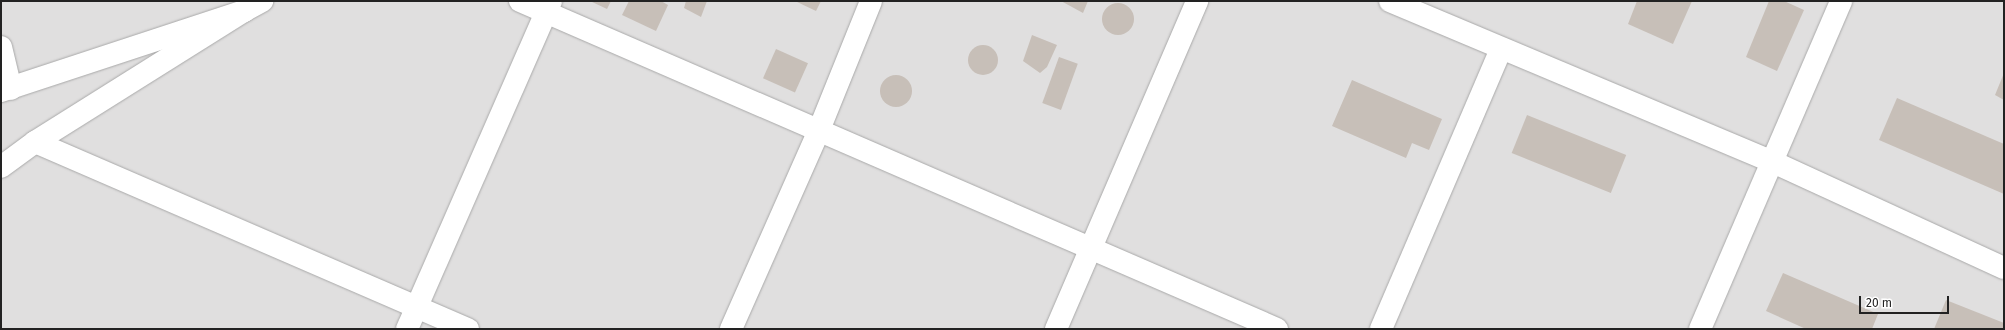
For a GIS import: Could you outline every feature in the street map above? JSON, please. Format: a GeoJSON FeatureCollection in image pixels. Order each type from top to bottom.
{"type":"FeatureCollection","features":[{"type":"Feature","properties":{"kind":"street"},"geometry":{"type":"LineString","coordinates":[[520,1],[548,6],[819,130],[1277,329]]}},
{"type":"Feature","properties":{"kind":"street"},"geometry":{"type":"LineString","coordinates":[[731,329],[819,130],[871,1]]}},
{"type":"Feature","properties":{"kind":"street"},"geometry":{"type":"LineString","coordinates":[[1056,329],[1197,1]]}},
{"type":"Feature","properties":{"kind":"street"},"geometry":{"type":"LineString","coordinates":[[1390,1],[1501,50],[1771,161],[2004,268]]}},
{"type":"Feature","properties":{"kind":"street"},"geometry":{"type":"LineString","coordinates":[[1700,329],[1771,161],[1842,1]]}},
{"type":"Feature","properties":{"kind":"street"},"geometry":{"type":"LineString","coordinates":[[1,47],[6,90],[253,6]]}},
{"type":"Feature","properties":{"kind":"street"},"geometry":{"type":"LineString","coordinates":[[1,167],[35,142],[253,6]]}},
{"type":"Feature","properties":{"kind":"street"},"geometry":{"type":"LineString","coordinates":[[407,329],[548,6]]}},
{"type":"Feature","properties":{"kind":"street"},"geometry":{"type":"LineString","coordinates":[[1381,329],[1501,50]]}},
{"type":"Feature","properties":{"kind":"street"},"geometry":{"type":"LineString","coordinates":[[35,142],[468,329]]}},
{"type":"Feature","properties":{"kind":"shaded area"},"geometry":{"type":"Polygon","coordinates":[[[1,1],[2004,1],[2004,329],[1,329],[1,1]]]}},
{"type":"Feature","properties":{"kind":"building"},"geometry":{"type":"Polygon","coordinates":[[[590,1],[611,1],[607,9],[590,1]]]}},
{"type":"Feature","properties":{"kind":"building"},"geometry":{"type":"Polygon","coordinates":[[[629,1],[661,1],[668,5],[656,31],[622,15],[629,1]]]}},
{"type":"Feature","properties":{"kind":"building"},"geometry":{"type":"Polygon","coordinates":[[[686,1],[707,1],[701,17],[684,8],[686,1]]]}},
{"type":"Feature","properties":{"kind":"building"},"geometry":{"type":"Polygon","coordinates":[[[795,1],[821,1],[816,11],[795,1]]]}},
{"type":"Feature","properties":{"kind":"building"},"geometry":{"type":"Polygon","coordinates":[[[1061,1],[1088,1],[1083,13],[1061,1]]]}},
{"type":"Feature","properties":{"kind":"building"},"geometry":{"type":"Polygon","coordinates":[[[1637,1],[1692,1],[1673,44],[1628,24],[1637,1]]]}},
{"type":"Feature","properties":{"kind":"building"},"geometry":{"type":"Polygon","coordinates":[[[1769,1],[1784,1],[1804,10],[1777,71],[1746,57],[1769,1]]]}},
{"type":"Feature","properties":{"kind":"building"},"geometry":{"type":"Polygon","coordinates":[[[1118,3],[1129,8],[1134,19],[1129,30],[1118,35],[1107,30],[1102,19],[1107,8],[1118,3]]]}},
{"type":"Feature","properties":{"kind":"building"},"geometry":{"type":"Polygon","coordinates":[[[1032,35],[1057,45],[1047,67],[1040,73],[1023,61],[1032,35]]]}},
{"type":"Feature","properties":{"kind":"building"},"geometry":{"type":"Polygon","coordinates":[[[983,45],[994,49],[998,60],[994,71],[983,75],[972,71],[968,60],[972,49],[983,45]]]}},
{"type":"Feature","properties":{"kind":"building"},"geometry":{"type":"Polygon","coordinates":[[[776,49],[808,63],[795,92],[763,78],[776,49]]]}},
{"type":"Feature","properties":{"kind":"building"},"geometry":{"type":"Polygon","coordinates":[[[1059,57],[1078,64],[1061,110],[1042,103],[1059,57]]]}},
{"type":"Feature","properties":{"kind":"building"},"geometry":{"type":"Polygon","coordinates":[[[2004,73],[2004,100],[1995,95],[2004,73]]]}},
{"type":"Feature","properties":{"kind":"building"},"geometry":{"type":"Polygon","coordinates":[[[896,75],[905,78],[909,82],[912,91],[909,100],[905,104],[896,107],[887,104],[883,100],[880,91],[883,82],[887,78],[896,75]]]}},
{"type":"Feature","properties":{"kind":"building"},"geometry":{"type":"Polygon","coordinates":[[[1352,80],[1442,119],[1429,150],[1412,143],[1406,158],[1332,126],[1352,80]]]}},
{"type":"Feature","properties":{"kind":"building"},"geometry":{"type":"Polygon","coordinates":[[[1897,98],[2004,144],[2004,194],[1879,140],[1897,98]]]}},
{"type":"Feature","properties":{"kind":"building"},"geometry":{"type":"Polygon","coordinates":[[[1527,115],[1626,155],[1611,193],[1512,153],[1527,115]]]}},
{"type":"Feature","properties":{"kind":"building"},"geometry":{"type":"Polygon","coordinates":[[[1783,273],[1878,314],[1872,329],[1806,329],[1766,311],[1783,273]]]}},
{"type":"Feature","properties":{"kind":"building"},"geometry":{"type":"Polygon","coordinates":[[[1946,300],[2004,323],[2004,329],[1934,329],[1946,300]]]}}]}
